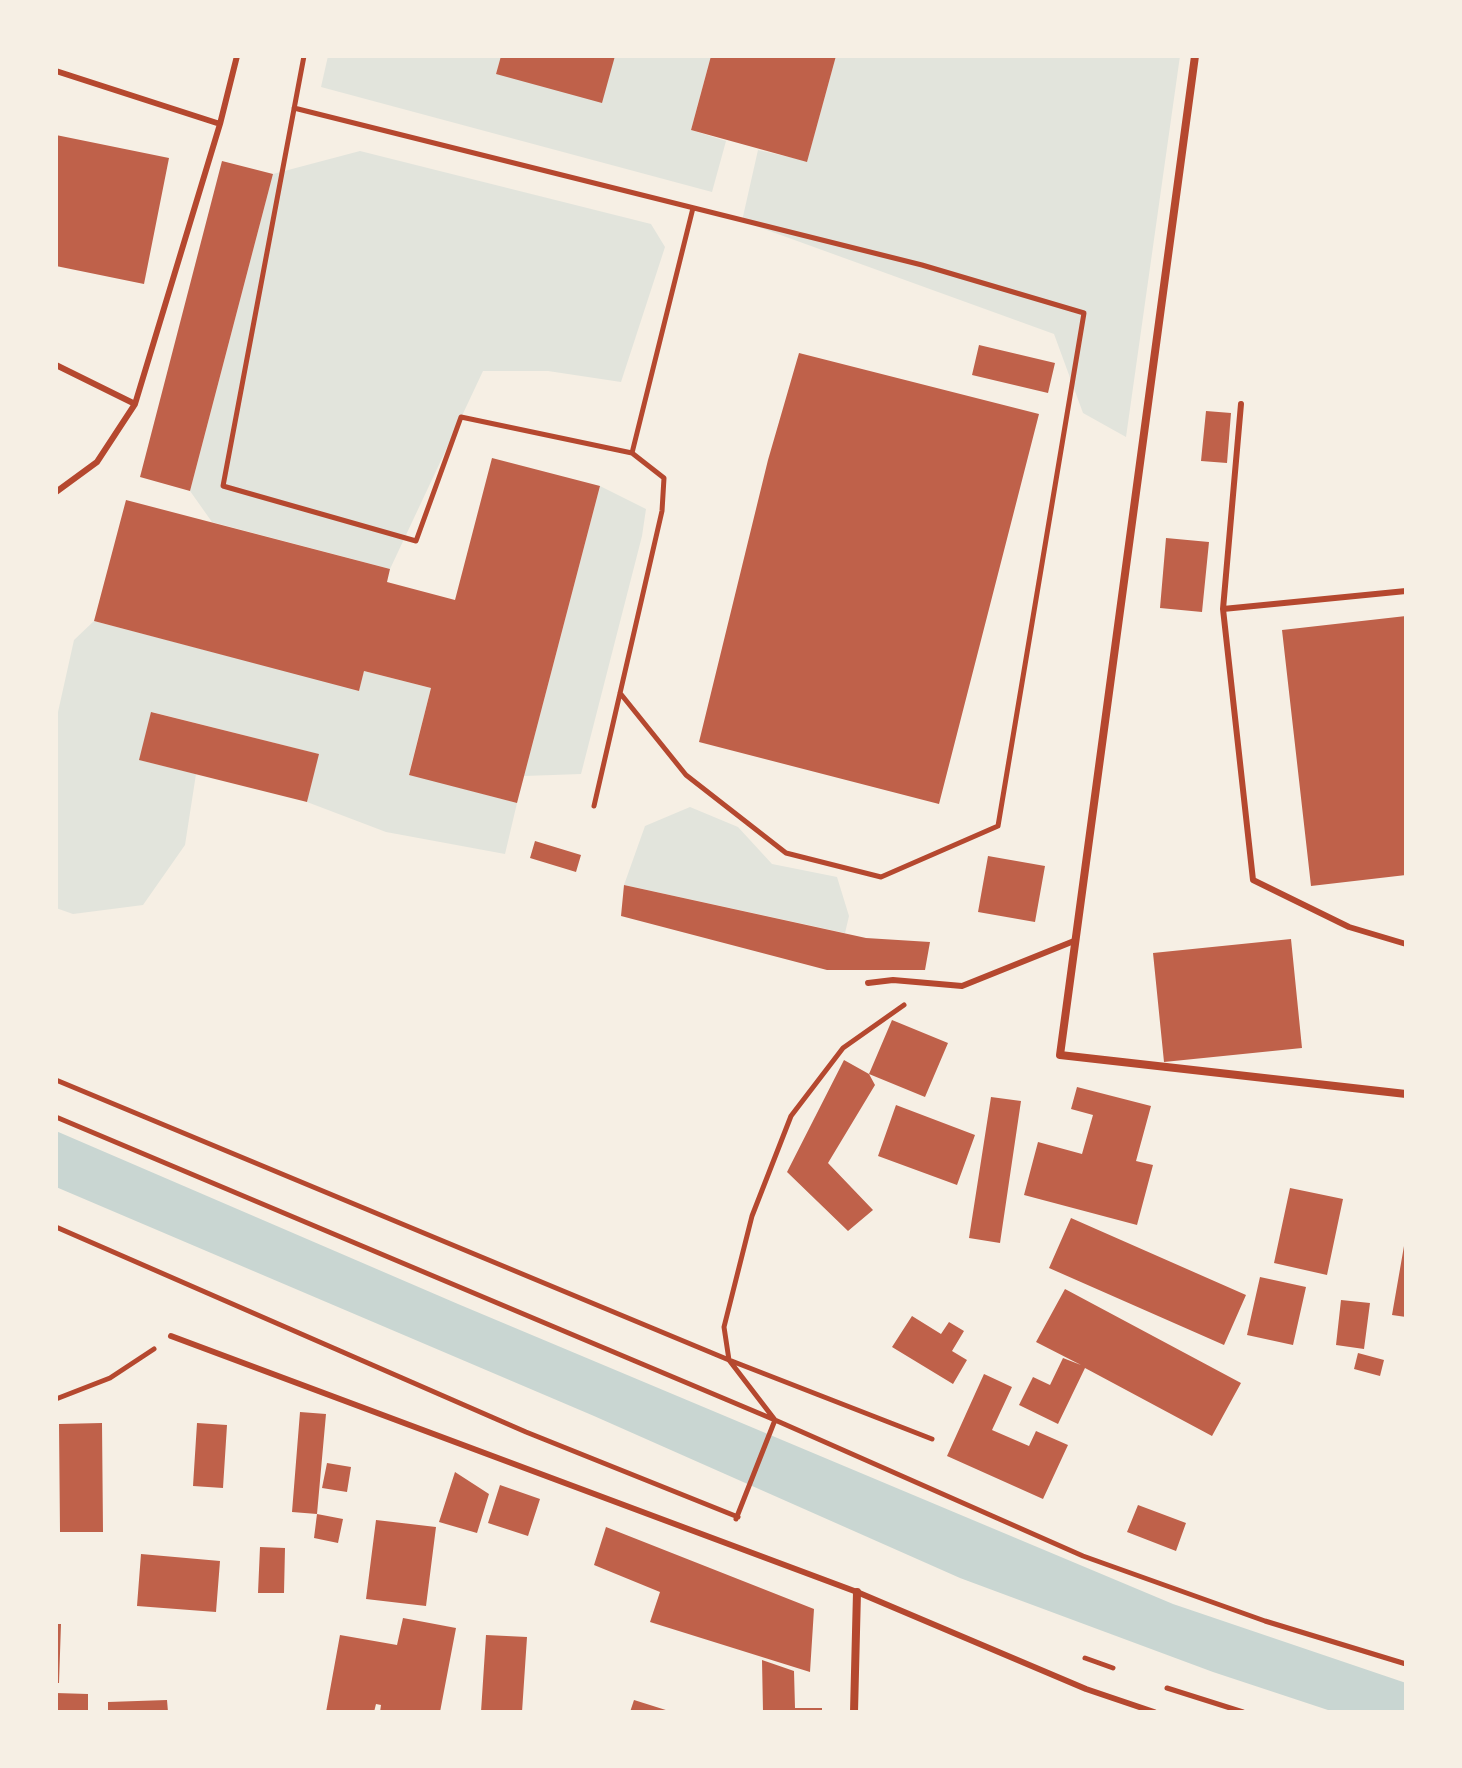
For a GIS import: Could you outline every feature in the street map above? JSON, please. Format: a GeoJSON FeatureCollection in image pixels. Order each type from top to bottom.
{"type":"FeatureCollection","features":[{"type":"Feature","properties":{"kind":"street"},"geometry":{"type":"LineString","coordinates":[[1195,56],[1060,1055],[1406,1094]]}},
{"type":"Feature","properties":{"kind":"street"},"geometry":{"type":"LineString","coordinates":[[854,1712],[857,1592]]}},
{"type":"Feature","properties":{"kind":"lane"},"geometry":{"type":"LineString","coordinates":[[56,492],[97,462],[135,404],[220,124],[237,56]]}},
{"type":"Feature","properties":{"kind":"lane"},"geometry":{"type":"LineString","coordinates":[[56,71],[220,124]]}},
{"type":"Feature","properties":{"kind":"lane"},"geometry":{"type":"LineString","coordinates":[[56,365],[135,404]]}},
{"type":"Feature","properties":{"kind":"lane"},"geometry":{"type":"LineString","coordinates":[[1241,404],[1223,609],[1253,880],[1349,927],[1406,944]]}},
{"type":"Feature","properties":{"kind":"lane"},"geometry":{"type":"LineString","coordinates":[[1223,609],[1406,591]]}},
{"type":"Feature","properties":{"kind":"lane"},"geometry":{"type":"LineString","coordinates":[[868,983],[893,980],[962,986],[1074,941]]}},
{"type":"Feature","properties":{"kind":"lane"},"geometry":{"type":"LineString","coordinates":[[171,1336],[857,1592],[1086,1689],[1154,1712]]}},
{"type":"Feature","properties":{"kind":"path"},"geometry":{"type":"LineString","coordinates":[[304,56],[223,486],[416,541],[461,417],[632,453],[664,478],[662,511],[594,806]]}},
{"type":"Feature","properties":{"kind":"path"},"geometry":{"type":"LineString","coordinates":[[294,108],[922,265],[1084,313],[998,826],[881,877],[786,853],[686,775],[620,693]]}},
{"type":"Feature","properties":{"kind":"path"},"geometry":{"type":"LineString","coordinates":[[632,453],[693,208]]}},
{"type":"Feature","properties":{"kind":"path"},"geometry":{"type":"LineString","coordinates":[[775,1420],[729,1360],[724,1327],[752,1216],[791,1116],[843,1048],[934,984]]}},
{"type":"Feature","properties":{"kind":"path"},"geometry":{"type":"LineString","coordinates":[[56,1080],[729,1360],[932,1439]]}},
{"type":"Feature","properties":{"kind":"path"},"geometry":{"type":"LineString","coordinates":[[56,1117],[775,1420],[1083,1556],[1265,1621],[1406,1664]]}},
{"type":"Feature","properties":{"kind":"path"},"geometry":{"type":"LineString","coordinates":[[56,1227],[526,1432],[749,1522]]}},
{"type":"Feature","properties":{"kind":"path"},"geometry":{"type":"LineString","coordinates":[[56,1399],[110,1378],[171,1336]]}},
{"type":"Feature","properties":{"kind":"path"},"geometry":{"type":"LineString","coordinates":[[736,1516],[775,1420]]}},
{"type":"Feature","properties":{"kind":"path"},"geometry":{"type":"LineString","coordinates":[[1070,1653],[1114,1669]]}},
{"type":"Feature","properties":{"kind":"path"},"geometry":{"type":"LineString","coordinates":[[1158,1685],[1243,1712]]}},
{"type":"Feature","properties":{"kind":"shaded area"},"geometry":{"type":"Polygon","coordinates":[[[328,56],[501,56],[496,74],[615,56],[711,56],[691,130],[726,141],[712,192],[321,87],[328,56]]]}},
{"type":"Feature","properties":{"kind":"shaded area"},"geometry":{"type":"Polygon","coordinates":[[[836,56],[1180,56],[1126,437],[1083,413],[1054,334],[742,221],[758,150],[807,161],[836,56]]]}},
{"type":"Feature","properties":{"kind":"shaded area"},"geometry":{"type":"Polygon","coordinates":[[[360,151],[651,224],[665,247],[621,382],[548,371],[483,371],[390,569],[212,522],[190,491],[273,174],[360,151]]]}},
{"type":"Feature","properties":{"kind":"shaded area"},"geometry":{"type":"Polygon","coordinates":[[[600,486],[646,509],[642,536],[581,774],[524,776],[600,486]]]}},
{"type":"Feature","properties":{"kind":"shaded area"},"geometry":{"type":"Polygon","coordinates":[[[94,621],[359,690],[364,671],[431,688],[409,774],[517,803],[505,854],[386,832],[307,802],[318,754],[152,712],[140,760],[196,774],[185,845],[143,905],[73,914],[56,908],[56,721],[74,640],[94,621]]]}},
{"type":"Feature","properties":{"kind":"shaded area"},"geometry":{"type":"Polygon","coordinates":[[[690,807],[738,827],[772,864],[837,877],[849,916],[845,933],[624,885],[645,826],[690,807]]]}},
{"type":"Feature","properties":{"kind":"shaded area"},"geometry":{"type":"Polygon","coordinates":[[[56,1131],[458,1304],[1173,1604],[1406,1683],[1406,1712],[1334,1712],[1213,1672],[960,1578],[594,1416],[56,1187],[56,1131]]]}},
{"type":"Feature","properties":{"kind":"building"},"geometry":{"type":"Polygon","coordinates":[[[501,56],[615,56],[602,103],[496,74],[501,56]]]}},
{"type":"Feature","properties":{"kind":"building"},"geometry":{"type":"Polygon","coordinates":[[[711,56],[836,56],[807,162],[691,130],[711,56]]]}},
{"type":"Feature","properties":{"kind":"building"},"geometry":{"type":"Polygon","coordinates":[[[56,135],[169,158],[144,284],[56,266],[56,135]]]}},
{"type":"Feature","properties":{"kind":"building"},"geometry":{"type":"Polygon","coordinates":[[[222,161],[273,174],[190,491],[140,477],[222,161]]]}},
{"type":"Feature","properties":{"kind":"building"},"geometry":{"type":"Polygon","coordinates":[[[979,345],[1055,363],[1048,393],[972,375],[979,345]]]}},
{"type":"Feature","properties":{"kind":"building"},"geometry":{"type":"Polygon","coordinates":[[[799,353],[1039,414],[939,804],[699,742],[768,460],[799,353]]]}},
{"type":"Feature","properties":{"kind":"building"},"geometry":{"type":"Polygon","coordinates":[[[1206,411],[1231,413],[1227,463],[1201,461],[1206,411]]]}},
{"type":"Feature","properties":{"kind":"building"},"geometry":{"type":"Polygon","coordinates":[[[492,458],[600,486],[517,803],[409,775],[431,688],[364,671],[359,691],[94,621],[126,500],[390,569],[387,582],[455,600],[492,458]]]}},
{"type":"Feature","properties":{"kind":"building"},"geometry":{"type":"Polygon","coordinates":[[[1166,538],[1209,542],[1202,612],[1160,608],[1166,538]]]}},
{"type":"Feature","properties":{"kind":"building"},"geometry":{"type":"Polygon","coordinates":[[[1406,616],[1406,875],[1311,886],[1282,630],[1406,616]]]}},
{"type":"Feature","properties":{"kind":"building"},"geometry":{"type":"Polygon","coordinates":[[[151,712],[319,754],[307,802],[139,760],[151,712]]]}},
{"type":"Feature","properties":{"kind":"building"},"geometry":{"type":"Polygon","coordinates":[[[535,841],[581,855],[576,872],[530,858],[535,841]]]}},
{"type":"Feature","properties":{"kind":"building"},"geometry":{"type":"Polygon","coordinates":[[[988,856],[1045,866],[1035,922],[978,912],[988,856]]]}},
{"type":"Feature","properties":{"kind":"building"},"geometry":{"type":"Polygon","coordinates":[[[624,885],[866,938],[930,942],[925,970],[827,970],[621,916],[624,885]]]}},
{"type":"Feature","properties":{"kind":"building"},"geometry":{"type":"Polygon","coordinates":[[[1291,939],[1302,1048],[1164,1062],[1153,953],[1291,939]]]}},
{"type":"Feature","properties":{"kind":"building"},"geometry":{"type":"Polygon","coordinates":[[[892,1020],[948,1043],[925,1097],[869,1074],[892,1020]]]}},
{"type":"Feature","properties":{"kind":"building"},"geometry":{"type":"Polygon","coordinates":[[[844,1060],[869,1074],[875,1085],[828,1163],[873,1210],[848,1231],[787,1172],[844,1060]]]}},
{"type":"Feature","properties":{"kind":"building"},"geometry":{"type":"Polygon","coordinates":[[[1077,1087],[1151,1106],[1136,1161],[1153,1165],[1137,1225],[1024,1195],[1038,1142],[1082,1154],[1093,1115],[1071,1109],[1077,1087]]]}},
{"type":"Feature","properties":{"kind":"building"},"geometry":{"type":"Polygon","coordinates":[[[991,1097],[1021,1101],[1000,1243],[969,1238],[991,1097]]]}},
{"type":"Feature","properties":{"kind":"building"},"geometry":{"type":"Polygon","coordinates":[[[896,1105],[975,1135],[957,1185],[878,1156],[896,1105]]]}},
{"type":"Feature","properties":{"kind":"building"},"geometry":{"type":"Polygon","coordinates":[[[1290,1188],[1343,1199],[1327,1275],[1274,1263],[1290,1188]]]}},
{"type":"Feature","properties":{"kind":"building"},"geometry":{"type":"Polygon","coordinates":[[[1071,1218],[1246,1295],[1224,1345],[1049,1268],[1071,1218]]]}},
{"type":"Feature","properties":{"kind":"building"},"geometry":{"type":"Polygon","coordinates":[[[1406,1246],[1406,1317],[1392,1315],[1406,1246]]]}},
{"type":"Feature","properties":{"kind":"building"},"geometry":{"type":"Polygon","coordinates":[[[1260,1277],[1306,1287],[1293,1345],[1247,1335],[1260,1277]]]}},
{"type":"Feature","properties":{"kind":"building"},"geometry":{"type":"Polygon","coordinates":[[[1065,1289],[1241,1383],[1212,1436],[1085,1368],[1058,1424],[1019,1405],[1033,1377],[1050,1385],[1063,1358],[1081,1365],[1036,1342],[1065,1289]]]}},
{"type":"Feature","properties":{"kind":"building"},"geometry":{"type":"Polygon","coordinates":[[[1341,1300],[1370,1303],[1364,1349],[1336,1345],[1341,1300]]]}},
{"type":"Feature","properties":{"kind":"building"},"geometry":{"type":"Polygon","coordinates":[[[912,1316],[941,1334],[949,1322],[964,1331],[952,1351],[967,1360],[953,1384],[892,1347],[912,1316]]]}},
{"type":"Feature","properties":{"kind":"building"},"geometry":{"type":"Polygon","coordinates":[[[1358,1353],[1384,1360],[1380,1376],[1354,1369],[1358,1353]]]}},
{"type":"Feature","properties":{"kind":"building"},"geometry":{"type":"Polygon","coordinates":[[[984,1374],[1012,1387],[992,1430],[1029,1446],[1036,1431],[1068,1445],[1043,1499],[947,1456],[984,1374]]]}},
{"type":"Feature","properties":{"kind":"building"},"geometry":{"type":"Polygon","coordinates":[[[300,1412],[326,1414],[317,1514],[292,1512],[300,1412]]]}},
{"type":"Feature","properties":{"kind":"building"},"geometry":{"type":"Polygon","coordinates":[[[102,1423],[103,1532],[60,1532],[59,1424],[102,1423]]]}},
{"type":"Feature","properties":{"kind":"building"},"geometry":{"type":"Polygon","coordinates":[[[197,1423],[227,1425],[223,1488],[193,1486],[197,1423]]]}},
{"type":"Feature","properties":{"kind":"building"},"geometry":{"type":"Polygon","coordinates":[[[327,1463],[351,1467],[347,1492],[322,1488],[327,1463]]]}},
{"type":"Feature","properties":{"kind":"building"},"geometry":{"type":"Polygon","coordinates":[[[455,1472],[489,1494],[477,1533],[439,1522],[455,1472]]]}},
{"type":"Feature","properties":{"kind":"building"},"geometry":{"type":"Polygon","coordinates":[[[500,1485],[540,1499],[528,1536],[488,1523],[500,1485]]]}},
{"type":"Feature","properties":{"kind":"building"},"geometry":{"type":"Polygon","coordinates":[[[1138,1505],[1186,1523],[1176,1551],[1127,1532],[1138,1505]]]}},
{"type":"Feature","properties":{"kind":"building"},"geometry":{"type":"Polygon","coordinates":[[[317,1514],[343,1519],[338,1543],[314,1538],[317,1514]]]}},
{"type":"Feature","properties":{"kind":"building"},"geometry":{"type":"Polygon","coordinates":[[[376,1520],[436,1527],[426,1606],[366,1599],[376,1520]]]}},
{"type":"Feature","properties":{"kind":"building"},"geometry":{"type":"Polygon","coordinates":[[[606,1527],[814,1609],[810,1672],[650,1622],[660,1592],[594,1565],[606,1527]]]}},
{"type":"Feature","properties":{"kind":"building"},"geometry":{"type":"Polygon","coordinates":[[[260,1547],[285,1548],[284,1593],[258,1593],[260,1547]]]}},
{"type":"Feature","properties":{"kind":"building"},"geometry":{"type":"Polygon","coordinates":[[[141,1554],[220,1561],[216,1612],[137,1606],[141,1554]]]}},
{"type":"Feature","properties":{"kind":"building"},"geometry":{"type":"Polygon","coordinates":[[[403,1618],[456,1628],[440,1712],[380,1712],[381,1705],[376,1704],[374,1712],[326,1712],[340,1635],[397,1645],[403,1618]]]}},
{"type":"Feature","properties":{"kind":"building"},"geometry":{"type":"Polygon","coordinates":[[[56,1624],[61,1624],[59,1683],[56,1683],[56,1624]]]}},
{"type":"Feature","properties":{"kind":"building"},"geometry":{"type":"Polygon","coordinates":[[[486,1635],[527,1637],[522,1712],[481,1712],[486,1635]]]}},
{"type":"Feature","properties":{"kind":"building"},"geometry":{"type":"Polygon","coordinates":[[[762,1660],[794,1671],[795,1708],[822,1708],[822,1712],[763,1712],[762,1660]]]}},
{"type":"Feature","properties":{"kind":"building"},"geometry":{"type":"Polygon","coordinates":[[[56,1693],[88,1694],[88,1712],[56,1712],[56,1693]]]}},
{"type":"Feature","properties":{"kind":"building"},"geometry":{"type":"Polygon","coordinates":[[[167,1700],[168,1712],[108,1712],[108,1702],[167,1700]]]}},
{"type":"Feature","properties":{"kind":"building"},"geometry":{"type":"Polygon","coordinates":[[[634,1700],[669,1711],[669,1712],[630,1712],[634,1700]]]}}]}
